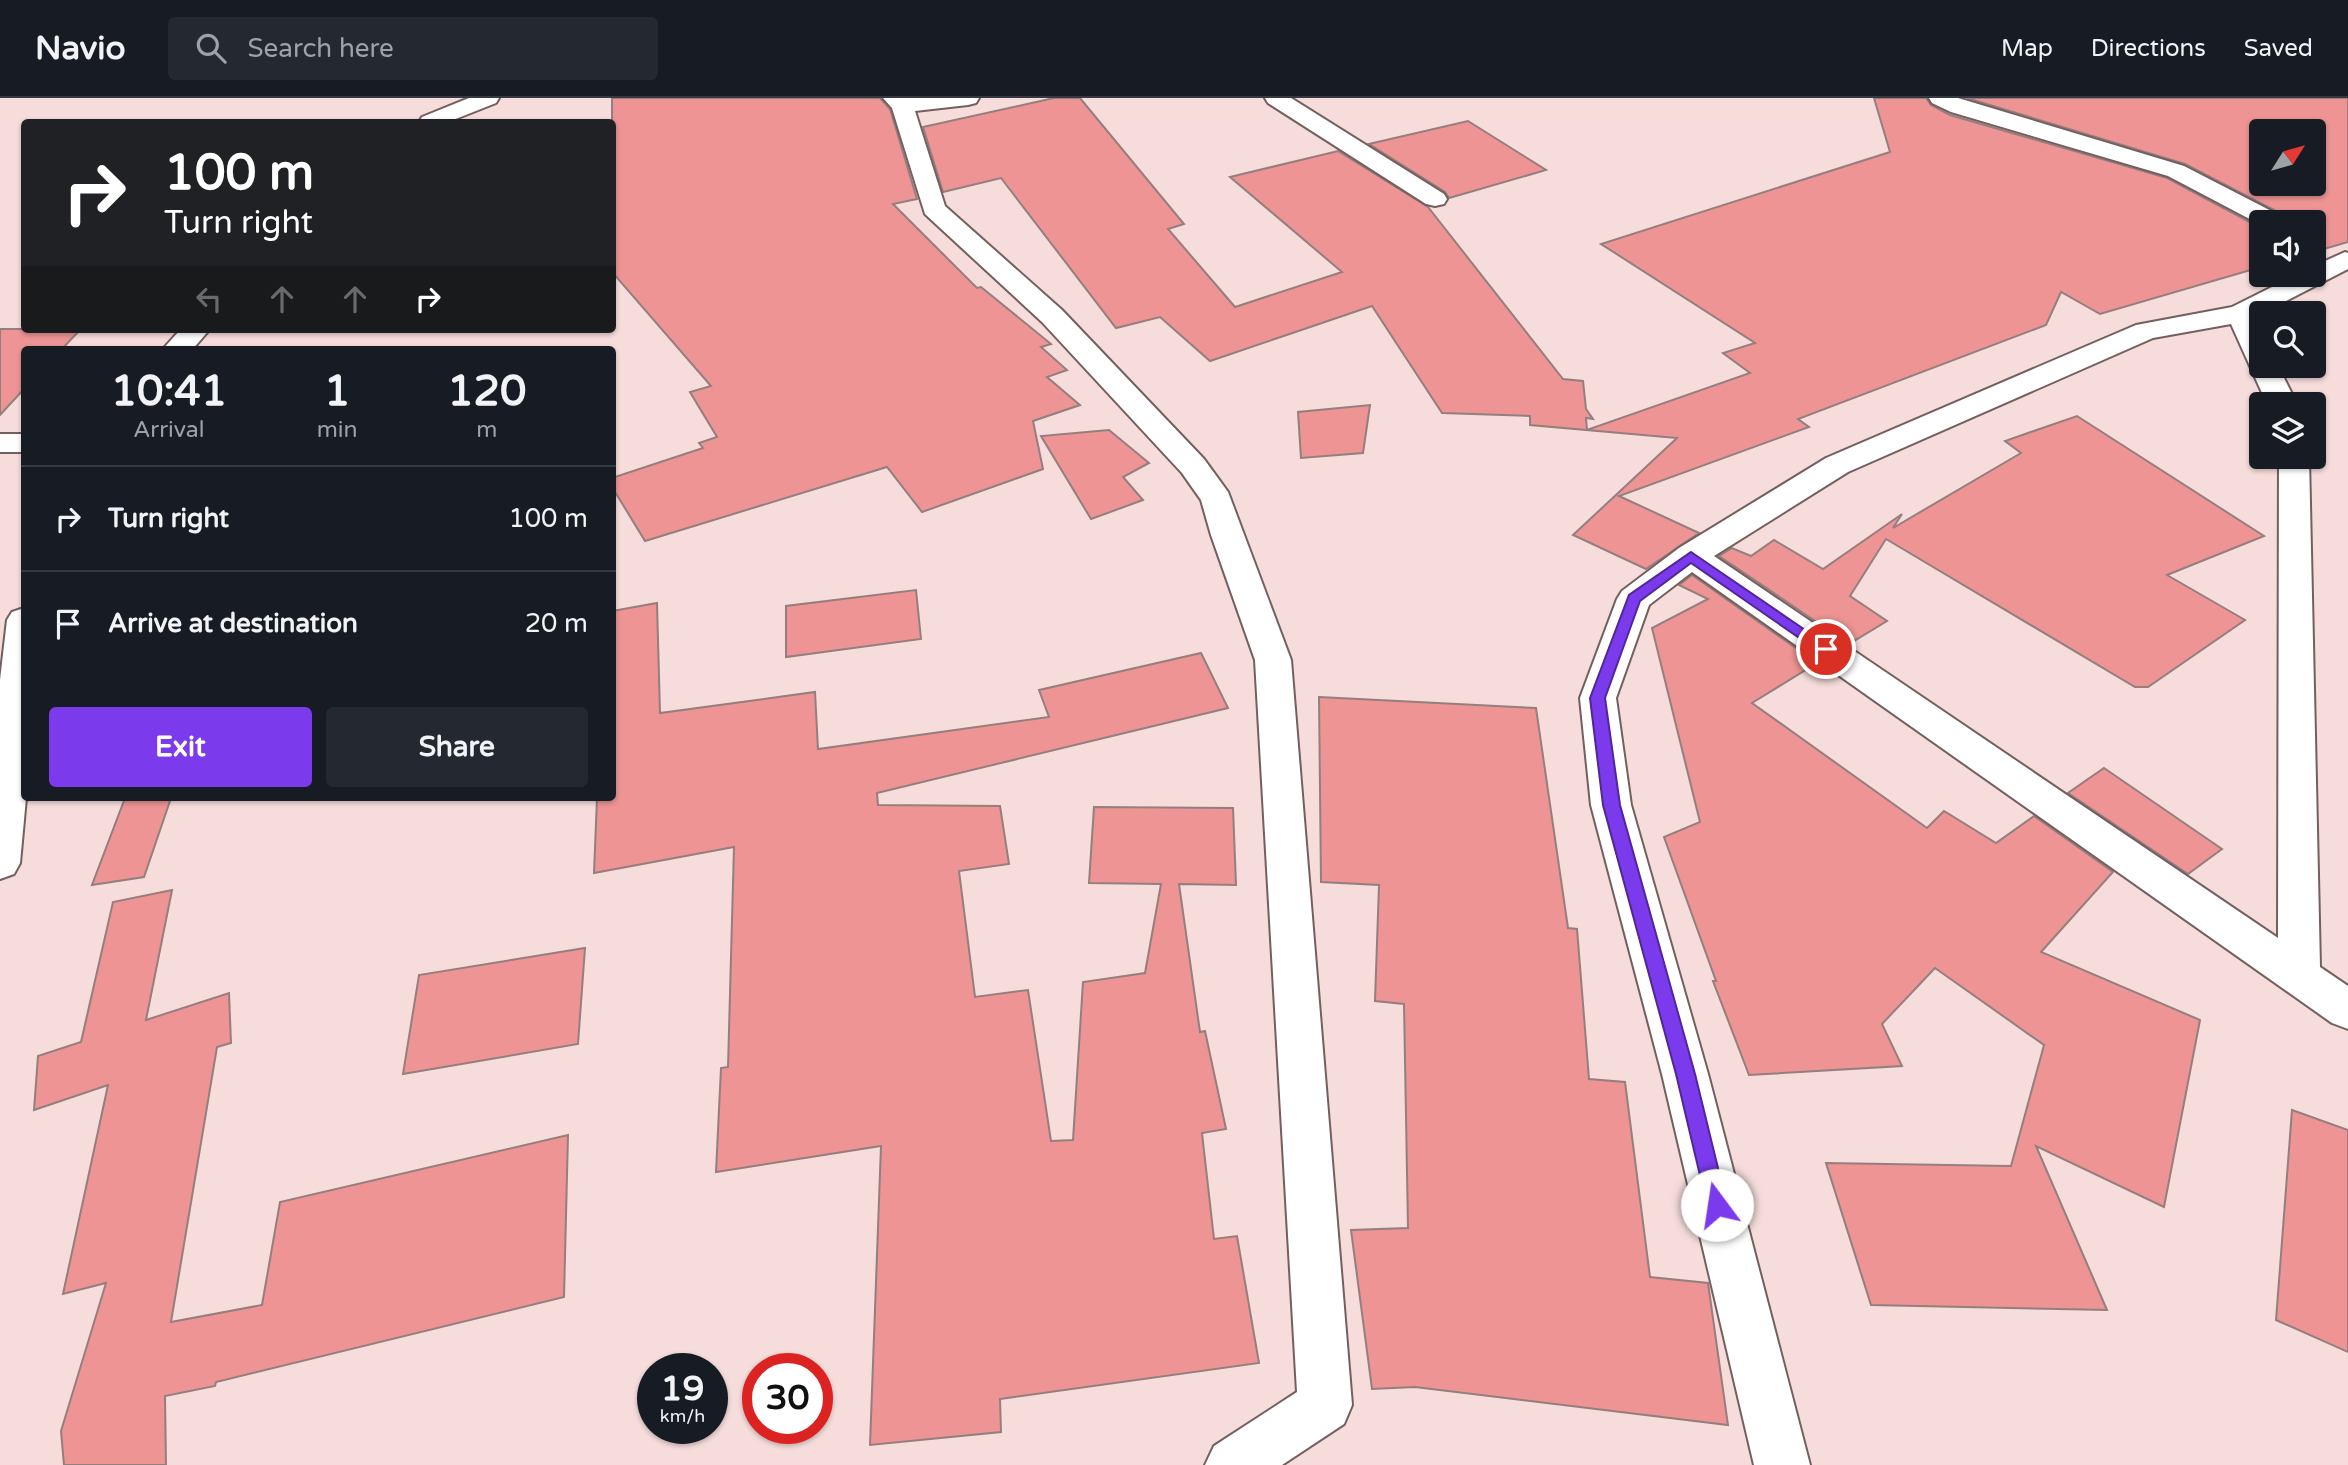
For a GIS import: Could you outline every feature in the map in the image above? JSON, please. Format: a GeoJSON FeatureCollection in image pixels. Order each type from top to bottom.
{"type":"FeatureCollection","features":[{"type":"Feature","properties":{"kind":"street"},"geometry":{"type":"LineString","coordinates":[[436,119],[488,98]]}},
{"type":"Feature","properties":{"kind":"street"},"geometry":{"type":"LineString","coordinates":[[968,98],[898,102],[934,209],[1052,316],[1193,466],[1217,499],[1227,535],[1273,660],[1325,1405],[1233,1465]]}},
{"type":"Feature","properties":{"kind":"street"},"geometry":{"type":"LineString","coordinates":[[1276,98],[1435,199]]}},
{"type":"Feature","properties":{"kind":"street"},"geometry":{"type":"LineString","coordinates":[[1940,98],[1959,107],[2176,170],[2251,210]]}},
{"type":"Feature","properties":{"kind":"street"},"geometry":{"type":"LineString","coordinates":[[1782,1465],[1685,1074],[1612,805],[1598,698],[1634,598],[1691,556],[1837,465],[2146,331],[2240,314],[2339,256]]}},
{"type":"Feature","properties":{"kind":"street"},"geometry":{"type":"LineString","coordinates":[[2240,314],[2249,333]]}},
{"type":"Feature","properties":{"kind":"street"},"geometry":{"type":"LineString","coordinates":[[180,346],[193,333]]}},
{"type":"Feature","properties":{"kind":"street"},"geometry":{"type":"LineString","coordinates":[[0,443],[21,443]]}},
{"type":"Feature","properties":{"kind":"street"},"geometry":{"type":"LineString","coordinates":[[2294,469],[2299,974]]}},
{"type":"Feature","properties":{"kind":"street"},"geometry":{"type":"LineString","coordinates":[[1691,556],[2348,1010]]}},
{"type":"Feature","properties":{"kind":"street"},"geometry":{"type":"LineString","coordinates":[[0,863],[21,650]]}},
{"type":"Feature","properties":{"kind":"building"},"geometry":{"type":"Polygon","coordinates":[[[612,98],[880,98],[890,109],[917,199],[893,204],[977,288],[981,287],[1051,344],[1041,347],[1067,370],[1047,377],[1080,405],[1033,421],[1043,469],[922,512],[887,467],[645,541],[616,494],[616,477],[703,448],[699,443],[717,437],[690,392],[711,386],[616,277],[616,119],[612,119],[612,98]]]}},
{"type":"Feature","properties":{"kind":"building"},"geometry":{"type":"Polygon","coordinates":[[[1054,98],[1080,98],[1184,224],[1168,229],[1235,307],[1342,272],[1230,177],[1338,151],[1428,207],[1563,379],[1583,381],[1586,409],[1593,419],[1586,418],[1587,430],[1750,373],[1723,353],[1755,343],[1601,244],[1890,152],[1874,98],[1926,98],[1931,105],[1950,115],[2167,178],[2249,222],[2249,271],[2100,314],[2061,292],[2046,325],[1798,419],[1809,427],[1619,496],[1699,533],[1646,569],[1573,535],[1677,438],[1530,425],[1530,416],[1442,413],[1372,306],[1210,361],[1160,317],[1116,328],[1001,178],[943,192],[923,127],[1054,98]]]}},
{"type":"Feature","properties":{"kind":"building"},"geometry":{"type":"Polygon","coordinates":[[[1967,98],[2348,98],[2348,242],[2326,248],[2326,210],[2274,210],[2185,164],[1967,98]]]}},
{"type":"Feature","properties":{"kind":"building"},"geometry":{"type":"Polygon","coordinates":[[[1468,121],[1546,170],[1449,198],[1445,192],[1369,144],[1468,121]]]}},
{"type":"Feature","properties":{"kind":"building"},"geometry":{"type":"Polygon","coordinates":[[[0,329],[21,329],[21,333],[77,333],[65,346],[21,346],[21,392],[0,415],[0,329]]]}},
{"type":"Feature","properties":{"kind":"building"},"geometry":{"type":"Polygon","coordinates":[[[1370,405],[1363,453],[1301,458],[1298,412],[1370,405]]]}},
{"type":"Feature","properties":{"kind":"building"},"geometry":{"type":"Polygon","coordinates":[[[2077,416],[2264,536],[2167,575],[2245,620],[2148,687],[2135,687],[1886,539],[1850,596],[1887,621],[1849,644],[1719,556],[1732,548],[1751,556],[1774,540],[1823,569],[1902,514],[1893,528],[2021,453],[2005,441],[2077,416]]]}},
{"type":"Feature","properties":{"kind":"building"},"geometry":{"type":"Polygon","coordinates":[[[1109,430],[1149,463],[1123,477],[1143,500],[1091,519],[1041,436],[1109,430]]]}},
{"type":"Feature","properties":{"kind":"building"},"geometry":{"type":"Polygon","coordinates":[[[1692,575],[1817,663],[1752,703],[1927,828],[1944,811],[1996,843],[2034,816],[2113,872],[2041,952],[2200,1020],[2164,1207],[2036,1146],[2107,1310],[1871,1305],[1826,1163],[2011,1166],[2044,1045],[1935,968],[1882,1024],[1902,1066],[1749,1075],[1713,981],[1716,981],[1664,837],[1700,822],[1652,628],[1708,599],[1679,585],[1692,575]]]}},
{"type":"Feature","properties":{"kind":"building"},"geometry":{"type":"Polygon","coordinates":[[[916,590],[921,639],[786,657],[786,606],[916,590]]]}},
{"type":"Feature","properties":{"kind":"building"},"geometry":{"type":"Polygon","coordinates":[[[657,603],[660,713],[815,692],[818,749],[1049,717],[1039,690],[1201,653],[1228,708],[877,793],[878,805],[1000,806],[1009,864],[959,871],[975,997],[1028,990],[1051,1141],[1073,1140],[1083,982],[1145,973],[1161,884],[1089,883],[1094,807],[1233,808],[1236,885],[1179,884],[1200,1032],[1205,1031],[1226,1129],[1202,1133],[1214,1239],[1237,1236],[1259,1363],[1000,1399],[1001,1432],[870,1445],[881,1146],[716,1172],[721,1068],[728,1067],[734,847],[594,873],[597,801],[616,801],[616,610],[657,603]]]}},
{"type":"Feature","properties":{"kind":"building"},"geometry":{"type":"Polygon","coordinates":[[[1319,697],[1536,708],[1568,928],[1577,929],[1589,1079],[1625,1082],[1650,1277],[1708,1283],[1728,1425],[1415,1387],[1372,1389],[1351,1230],[1408,1228],[1404,1004],[1375,1001],[1379,885],[1321,882],[1319,697]]]}},
{"type":"Feature","properties":{"kind":"building"},"geometry":{"type":"Polygon","coordinates":[[[2104,768],[2222,849],[2188,874],[2068,793],[2104,768]]]}},
{"type":"Feature","properties":{"kind":"building"},"geometry":{"type":"Polygon","coordinates":[[[124,801],[170,801],[144,877],[92,885],[124,801]]]}},
{"type":"Feature","properties":{"kind":"building"},"geometry":{"type":"Polygon","coordinates":[[[172,890],[146,1020],[229,993],[231,1043],[217,1047],[171,1322],[262,1305],[280,1202],[568,1135],[564,1297],[216,1382],[215,1386],[165,1396],[166,1465],[64,1465],[61,1431],[106,1283],[63,1294],[108,1085],[34,1110],[38,1056],[81,1042],[113,902],[172,890]]]}},
{"type":"Feature","properties":{"kind":"building"},"geometry":{"type":"Polygon","coordinates":[[[585,948],[578,1044],[403,1074],[419,975],[585,948]]]}},
{"type":"Feature","properties":{"kind":"building"},"geometry":{"type":"Polygon","coordinates":[[[2292,1110],[2348,1130],[2348,1352],[2276,1320],[2292,1110]]]}},
{"type":"Feature","properties":{"kind":"route"},"geometry":{"type":"LineString","coordinates":[[1717,1205],[1685,1074],[1612,805],[1598,698],[1634,598],[1691,556],[1826,649]]}}]}
